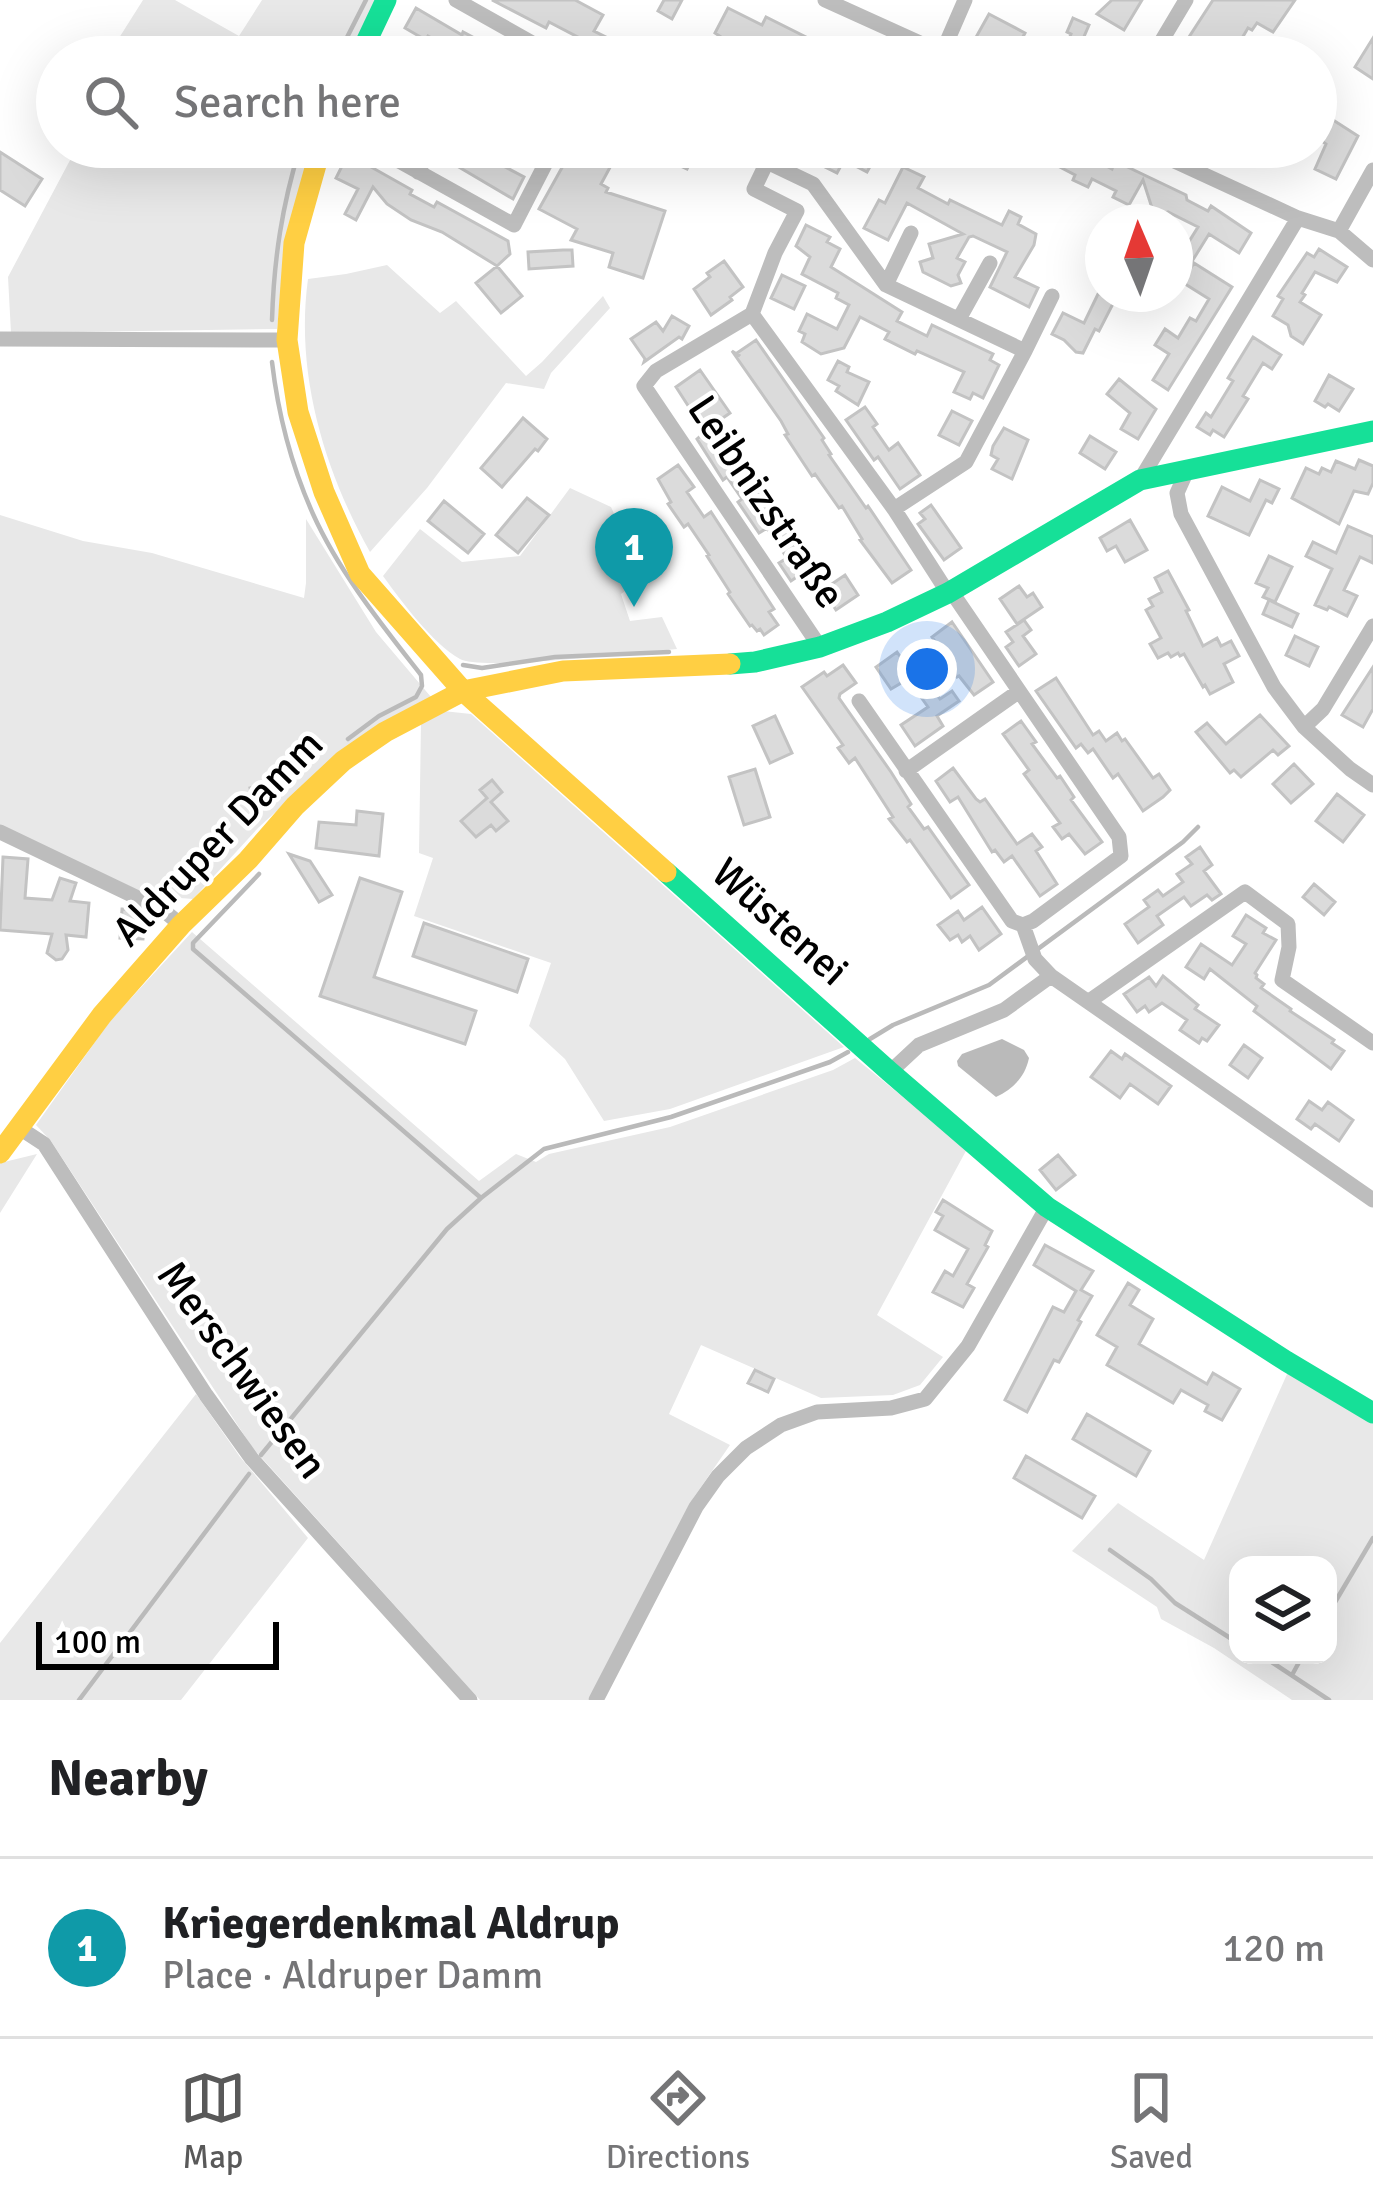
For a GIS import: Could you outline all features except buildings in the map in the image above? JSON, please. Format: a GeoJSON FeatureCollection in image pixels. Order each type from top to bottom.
{"type":"FeatureCollection","features":[{"type":"Feature","properties":{"kind":"street"},"geometry":{"type":"LineString","coordinates":[[369,36],[386,0]]}},
{"type":"Feature","properties":{"kind":"street"},"geometry":{"type":"LineString","coordinates":[[456,0],[520,36]]}},
{"type":"Feature","properties":{"kind":"street"},"geometry":{"type":"LineString","coordinates":[[825,0],[905,36]]}},
{"type":"Feature","properties":{"kind":"street"},"geometry":{"type":"LineString","coordinates":[[953,36],[964,0]]}},
{"type":"Feature","properties":{"kind":"street"},"geometry":{"type":"LineString","coordinates":[[1165,36],[1186,0]]}},
{"type":"Feature","properties":{"kind":"street","name":"Wüstenei"},"geometry":{"type":"LineString","coordinates":[[315,168],[294,242],[287,340],[298,412],[324,492],[360,574],[464,692],[1047,1207],[1373,1413]]}},
{"type":"Feature","properties":{"kind":"street"},"geometry":{"type":"LineString","coordinates":[[411,168],[514,225],[543,168]]}},
{"type":"Feature","properties":{"kind":"street"},"geometry":{"type":"LineString","coordinates":[[418,172],[420,168]]}},
{"type":"Feature","properties":{"kind":"street"},"geometry":{"type":"LineString","coordinates":[[764,168],[754,189],[797,211]]}},
{"type":"Feature","properties":{"kind":"street"},"geometry":{"type":"LineString","coordinates":[[780,168],[813,184],[886,285],[1025,351]]}},
{"type":"Feature","properties":{"kind":"street"},"geometry":{"type":"LineString","coordinates":[[1190,168],[1339,232],[1373,260]]}},
{"type":"Feature","properties":{"kind":"street"},"geometry":{"type":"LineString","coordinates":[[1339,232],[1373,170]]}},
{"type":"Feature","properties":{"kind":"street"},"geometry":{"type":"LineString","coordinates":[[813,184],[775,253],[752,314],[894,509],[1119,838],[1121,856],[1033,921],[1023,925],[1012,921],[859,700]]}},
{"type":"Feature","properties":{"kind":"street"},"geometry":{"type":"LineString","coordinates":[[1140,480],[1298,218]]}},
{"type":"Feature","properties":{"kind":"street"},"geometry":{"type":"LineString","coordinates":[[886,285],[911,233]]}},
{"type":"Feature","properties":{"kind":"street"},"geometry":{"type":"LineString","coordinates":[[959,319],[990,263]]}},
{"type":"Feature","properties":{"kind":"street"},"geometry":{"type":"LineString","coordinates":[[894,509],[966,462],[1052,296]]}},
{"type":"Feature","properties":{"kind":"street","name":"Leibnizstraße"},"geometry":{"type":"LineString","coordinates":[[752,314],[656,371],[644,386],[820,647]]}},
{"type":"Feature","properties":{"kind":"street"},"geometry":{"type":"LineString","coordinates":[[0,339],[287,340]]}},
{"type":"Feature","properties":{"kind":"street","name":"Aldruper Damm"},"geometry":{"type":"LineString","coordinates":[[0,1153],[102,1015],[181,926],[295,806],[343,761],[386,731],[464,692],[563,671],[691,668],[755,662],[820,647],[950,592],[1140,480],[1373,431]]}},
{"type":"Feature","properties":{"kind":"street"},"geometry":{"type":"LineString","coordinates":[[1186,473],[1178,493],[1181,514],[1274,687],[1304,727],[1373,785]]}},
{"type":"Feature","properties":{"kind":"street"},"geometry":{"type":"LineString","coordinates":[[1304,727],[1323,709],[1373,626]]}},
{"type":"Feature","properties":{"kind":"street"},"geometry":{"type":"LineString","coordinates":[[906,771],[1018,692]]}},
{"type":"Feature","properties":{"kind":"street"},"geometry":{"type":"LineString","coordinates":[[0,832],[163,910],[181,926]]}},
{"type":"Feature","properties":{"kind":"street"},"geometry":{"type":"LineString","coordinates":[[1088,1002],[1245,892],[1288,924],[1282,980],[1373,1043]]}},
{"type":"Feature","properties":{"kind":"street"},"geometry":{"type":"LineString","coordinates":[[1023,925],[1032,952],[1051,976],[1373,1200]]}},
{"type":"Feature","properties":{"kind":"street"},"geometry":{"type":"LineString","coordinates":[[890,1072],[919,1045],[1004,1010],[1051,976]]}},
{"type":"Feature","properties":{"kind":"street","name":"Merschwiesen"},"geometry":{"type":"LineString","coordinates":[[18,1127],[44,1144],[252,1460],[470,1700]]}},
{"type":"Feature","properties":{"kind":"street"},"geometry":{"type":"LineString","coordinates":[[596,1700],[696,1507],[718,1476],[746,1448],[781,1426],[817,1412],[891,1408],[925,1399],[968,1346],[1047,1207]]}},
{"type":"Feature","properties":{"kind":"shaded area"},"geometry":{"type":"Polygon","coordinates":[[[143,0],[175,0],[239,36],[120,36],[143,0]]]}},
{"type":"Feature","properties":{"kind":"shaded area"},"geometry":{"type":"Polygon","coordinates":[[[262,0],[376,0],[358,36],[239,36],[262,0]]]}},
{"type":"Feature","properties":{"kind":"shaded area"},"geometry":{"type":"Polygon","coordinates":[[[66,168],[305,168],[287,236],[277,329],[11,333],[8,277],[66,168]]]}},
{"type":"Feature","properties":{"kind":"shaded area"},"geometry":{"type":"Polygon","coordinates":[[[387,265],[440,313],[456,301],[526,376],[603,296],[610,308],[551,373],[544,389],[506,383],[427,488],[370,552],[339,488],[317,420],[305,314],[308,279],[387,265]]]}},
{"type":"Feature","properties":{"kind":"shaded area"},"geometry":{"type":"Polygon","coordinates":[[[570,488],[611,507],[643,578],[621,594],[630,621],[662,617],[677,649],[528,662],[460,659],[428,633],[383,576],[420,529],[462,562],[520,556],[570,488]]]}},
{"type":"Feature","properties":{"kind":"shaded area"},"geometry":{"type":"Polygon","coordinates":[[[0,515],[304,598],[306,519],[376,632],[431,697],[338,755],[258,828],[193,899],[130,888],[0,826],[0,515]]]}},
{"type":"Feature","properties":{"kind":"shaded area"},"geometry":{"type":"Polygon","coordinates":[[[443,711],[471,714],[844,1047],[670,1109],[604,1121],[565,1059],[529,1026],[551,963],[414,916],[433,858],[419,853],[421,723],[443,711]]]}},
{"type":"Feature","properties":{"kind":"shaded area"},"geometry":{"type":"Polygon","coordinates":[[[192,932],[479,1181],[516,1154],[536,1162],[549,1154],[670,1127],[855,1058],[967,1149],[877,1315],[943,1357],[920,1385],[893,1395],[821,1398],[701,1345],[669,1414],[730,1445],[694,1497],[588,1700],[480,1700],[252,1447],[36,1125],[110,1021],[192,932]]]}},
{"type":"Feature","properties":{"kind":"shaded area"},"geometry":{"type":"Polygon","coordinates":[[[1002,1039],[1024,1050],[1029,1058],[1017,1082],[996,1097],[957,1061],[962,1054],[1002,1039]]]}},
{"type":"Feature","properties":{"kind":"shaded area"},"geometry":{"type":"Polygon","coordinates":[[[37,1154],[0,1213],[0,1163],[37,1154]]]}},
{"type":"Feature","properties":{"kind":"shaded area"},"geometry":{"type":"Polygon","coordinates":[[[1288,1372],[1373,1418],[1373,1700],[1292,1700],[1238,1664],[1337,1664],[1337,1556],[1229,1556],[1229,1658],[1161,1619],[1157,1607],[1072,1551],[1118,1503],[1204,1560],[1288,1372]]]}},
{"type":"Feature","properties":{"kind":"shaded area"},"geometry":{"type":"Polygon","coordinates":[[[196,1394],[240,1457],[308,1538],[181,1700],[0,1700],[0,1643],[196,1394]]]}},
{"type":"Feature","properties":{"kind":"waterway"},"geometry":{"type":"LineString","coordinates":[[348,36],[366,0]]}},
{"type":"Feature","properties":{"kind":"waterway"},"geometry":{"type":"LineString","coordinates":[[272,320],[280,232],[294,168]]}},
{"type":"Feature","properties":{"kind":"waterway"},"geometry":{"type":"LineString","coordinates":[[272,362],[287,440],[313,514],[348,577],[421,675],[416,697],[348,739]]}},
{"type":"Feature","properties":{"kind":"waterway"},"geometry":{"type":"LineString","coordinates":[[463,665],[482,668],[555,657],[669,652]]}},
{"type":"Feature","properties":{"kind":"waterway"},"geometry":{"type":"LineString","coordinates":[[870,1039],[989,985],[1198,827]]}},
{"type":"Feature","properties":{"kind":"waterway"},"geometry":{"type":"LineString","coordinates":[[259,874],[193,943],[193,949],[481,1198],[447,1229],[261,1455]]}},
{"type":"Feature","properties":{"kind":"waterway"},"geometry":{"type":"LineString","coordinates":[[481,1198],[544,1149],[671,1117],[848,1052]]}},
{"type":"Feature","properties":{"kind":"waterway"},"geometry":{"type":"LineString","coordinates":[[79,1700],[249,1474]]}},
{"type":"Feature","properties":{"kind":"waterway"},"geometry":{"type":"LineString","coordinates":[[1337,1599],[1373,1538]]}},
{"type":"Feature","properties":{"kind":"waterway"},"geometry":{"type":"LineString","coordinates":[[1110,1550],[1175,1603],[1229,1637]]}},
{"type":"Feature","properties":{"kind":"waterway"},"geometry":{"type":"LineString","coordinates":[[1275,1664],[1329,1700]]}},
{"type":"Feature","properties":{"kind":"waterway"},"geometry":{"type":"LineString","coordinates":[[1292,1675],[1298,1664]]}},
{"type":"Feature","properties":{"kind":"traffic: fast"},"geometry":{"type":"LineString","coordinates":[[369,36],[386,0]]}},
{"type":"Feature","properties":{"kind":"traffic: fast"},"geometry":{"type":"LineString","coordinates":[[730,664],[820,647],[887,622],[948,593],[1140,480],[1373,431]]}},
{"type":"Feature","properties":{"kind":"traffic: fast"},"geometry":{"type":"LineString","coordinates":[[666,872],[1047,1207],[1373,1413]]}},
{"type":"Feature","properties":{"kind":"traffic: slow"},"geometry":{"type":"LineString","coordinates":[[315,168],[294,243],[287,340],[298,412],[324,492],[360,574],[463,691],[666,872]]}},
{"type":"Feature","properties":{"kind":"traffic: slow"},"geometry":{"type":"LineString","coordinates":[[0,1153],[102,1015],[181,925],[295,806],[343,761],[385,732],[463,691],[563,671],[730,664]]}},
{"type":"Feature","properties":{"kind":"place","name":"Kriegerdenkmal Aldrup"},"geometry":{"type":"Point","coordinates":[634,607]}}]}
